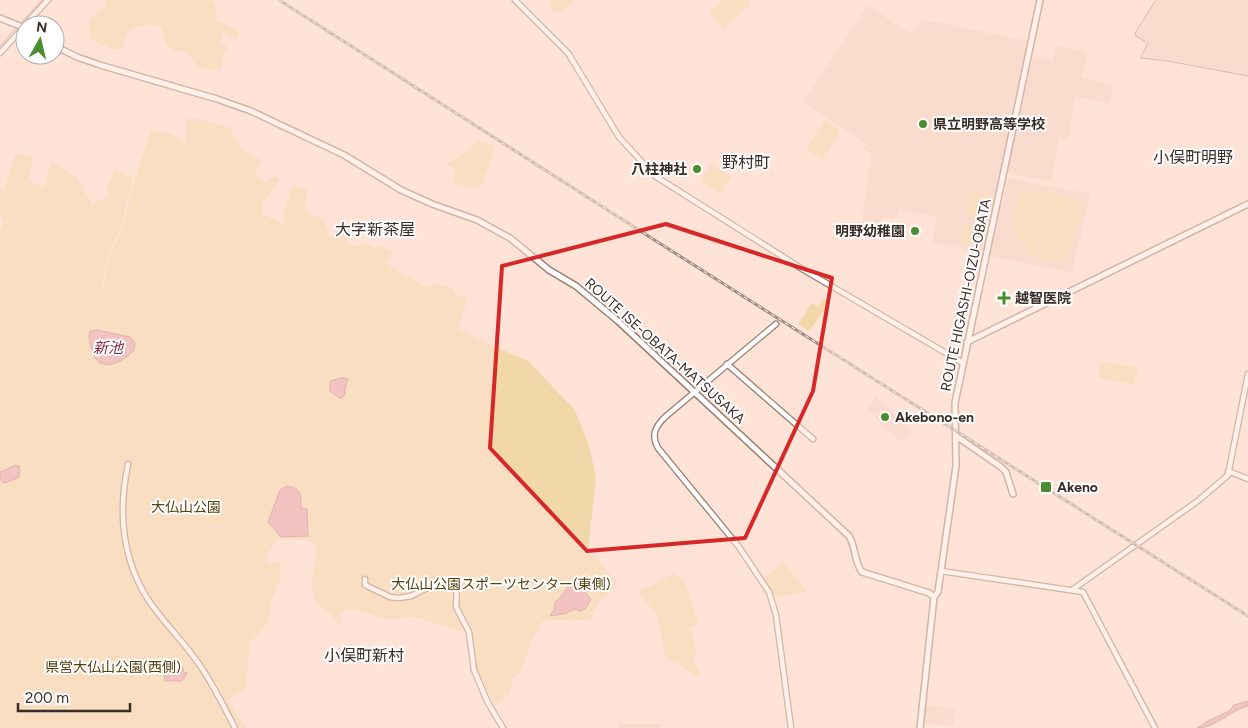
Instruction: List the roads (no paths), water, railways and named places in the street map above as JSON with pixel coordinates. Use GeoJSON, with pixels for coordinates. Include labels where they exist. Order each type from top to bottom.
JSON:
{"type":"FeatureCollection","features":[{"type":"Feature","properties":{"kind":"main road","name":"ROUTE HIGASHI-OIZU-OBATA"},"geometry":{"type":"LineString","coordinates":[[934,596],[938,592],[956,466],[955,403],[1040,0]]}},
{"type":"Feature","properties":{"kind":"main road"},"geometry":{"type":"LineString","coordinates":[[0,18],[15,23]]}},
{"type":"Feature","properties":{"kind":"main road","name":"ROUTE ISE-OBATA-MATSUSAKA"},"geometry":{"type":"LineString","coordinates":[[65,51],[77,58],[217,99],[251,111],[344,155],[401,190],[432,204],[477,220],[510,238],[549,270],[576,286],[618,321],[849,536],[853,542],[858,566],[862,572],[934,596]]}},
{"type":"Feature","properties":{"kind":"main road"},"geometry":{"type":"LineString","coordinates":[[967,342],[1248,204]]}},
{"type":"Feature","properties":{"kind":"main road"},"geometry":{"type":"LineString","coordinates":[[956,436],[1006,472],[1013,494]]}},
{"type":"Feature","properties":{"kind":"main road"},"geometry":{"type":"LineString","coordinates":[[920,728],[934,596]]}},
{"type":"Feature","properties":{"kind":"street"},"geometry":{"type":"LineString","coordinates":[[35,15],[48,0]]}},
{"type":"Feature","properties":{"kind":"street"},"geometry":{"type":"LineString","coordinates":[[515,0],[568,52],[619,137],[655,176],[804,270],[963,363]]}},
{"type":"Feature","properties":{"kind":"street"},"geometry":{"type":"LineString","coordinates":[[0,53],[15,37]]}},
{"type":"Feature","properties":{"kind":"street"},"geometry":{"type":"LineString","coordinates":[[776,324],[660,423],[654,431],[654,438],[661,452],[739,547],[769,592],[776,615],[791,728]]}},
{"type":"Feature","properties":{"kind":"street"},"geometry":{"type":"LineString","coordinates":[[727,364],[812,440]]}},
{"type":"Feature","properties":{"kind":"street"},"geometry":{"type":"LineString","coordinates":[[1072,590],[1199,500],[1228,475],[1248,374]]}},
{"type":"Feature","properties":{"kind":"street"},"geometry":{"type":"LineString","coordinates":[[128,464],[123,490],[122,518],[124,538],[132,567],[149,601],[200,666],[235,728]]}},
{"type":"Feature","properties":{"kind":"street"},"geometry":{"type":"LineString","coordinates":[[1228,471],[1248,479]]}},
{"type":"Feature","properties":{"kind":"street"},"geometry":{"type":"LineString","coordinates":[[941,571],[1083,592],[1155,728]]}},
{"type":"Feature","properties":{"kind":"street"},"geometry":{"type":"LineString","coordinates":[[365,579],[365,586],[396,598],[411,596],[435,584],[457,588],[456,607],[469,632],[474,670],[488,703],[503,728]]}},
{"type":"Feature","properties":{"kind":"water","name":"新池"},"geometry":{"type":"Polygon","coordinates":[[[97,330],[130,337],[135,342],[134,350],[117,362],[105,364],[99,362],[95,358],[89,338],[90,331],[97,330]]]}},
{"type":"Feature","properties":{"kind":"water"},"geometry":{"type":"Polygon","coordinates":[[[341,378],[348,379],[345,394],[341,399],[330,391],[330,383],[341,378]]]}},
{"type":"Feature","properties":{"kind":"water"},"geometry":{"type":"Polygon","coordinates":[[[16,465],[19,466],[20,472],[18,478],[4,483],[0,479],[0,472],[16,465]]]}},
{"type":"Feature","properties":{"kind":"water"},"geometry":{"type":"Polygon","coordinates":[[[287,486],[296,489],[300,493],[301,508],[307,509],[308,536],[281,537],[268,522],[280,490],[287,486]]]}},
{"type":"Feature","properties":{"kind":"water"},"geometry":{"type":"Polygon","coordinates":[[[575,581],[591,599],[585,609],[580,611],[574,609],[567,613],[550,616],[554,610],[555,602],[569,585],[575,581]]]}},
{"type":"Feature","properties":{"kind":"water"},"geometry":{"type":"Polygon","coordinates":[[[182,666],[184,672],[187,673],[182,681],[165,681],[163,669],[182,666]]]}},
{"type":"Feature","properties":{"kind":"water"},"geometry":{"type":"Polygon","coordinates":[[[1248,701],[1248,706],[1235,711],[1217,722],[1197,728],[1229,711],[1234,705],[1248,701]]]}},
{"type":"Feature","properties":{"kind":"waterway"},"geometry":{"type":"LineString","coordinates":[[28,15],[42,0]]}},
{"type":"Feature","properties":{"kind":"waterway"},"geometry":{"type":"LineString","coordinates":[[1156,0],[1135,33],[1136,36],[1148,43],[1141,58],[1168,61],[1248,76]]}},
{"type":"Feature","properties":{"kind":"waterway"},"geometry":{"type":"LineString","coordinates":[[0,46],[15,29]]}},
{"type":"Feature","properties":{"kind":"railway"},"geometry":{"type":"LineString","coordinates":[[279,0],[1248,616]]}},
{"type":"Feature","properties":{"kind":"place","name":"県立明野高等学校"},"geometry":{"type":"Point","coordinates":[923,124]}},
{"type":"Feature","properties":{"kind":"place","name":"八柱神社"},"geometry":{"type":"Point","coordinates":[697,169]}},
{"type":"Feature","properties":{"kind":"place","name":"明野幼稚園"},"geometry":{"type":"Point","coordinates":[915,231]}},
{"type":"Feature","properties":{"kind":"place","name":"越智医院"},"geometry":{"type":"Point","coordinates":[1004,298]}},
{"type":"Feature","properties":{"kind":"place","name":"Akebono-en"},"geometry":{"type":"Point","coordinates":[885,417]}},
{"type":"Feature","properties":{"kind":"place","name":"Akeno"},"geometry":{"type":"Point","coordinates":[1046,487]}},
{"type":"Feature","properties":{"kind":"district","name":"小俣町明野"},"geometry":{"type":"Point","coordinates":[1193,157]}},
{"type":"Feature","properties":{"kind":"district","name":"野村町"},"geometry":{"type":"Point","coordinates":[746,162]}},
{"type":"Feature","properties":{"kind":"district","name":"大字新茶屋"},"geometry":{"type":"Point","coordinates":[375,229]}},
{"type":"Feature","properties":{"kind":"district","name":"小俣町新村"},"geometry":{"type":"Point","coordinates":[364,655]}},
{"type":"Feature","properties":{"kind":"park label","name":"大仏山公園"},"geometry":{"type":"Point","coordinates":[186,507]}},
{"type":"Feature","properties":{"kind":"park label","name":"大仏山公園スポーツセンター(東側)"},"geometry":{"type":"Point","coordinates":[501,584]}},
{"type":"Feature","properties":{"kind":"park label","name":"県営大仏山公園(西側)"},"geometry":{"type":"Point","coordinates":[113,667]}}]}
